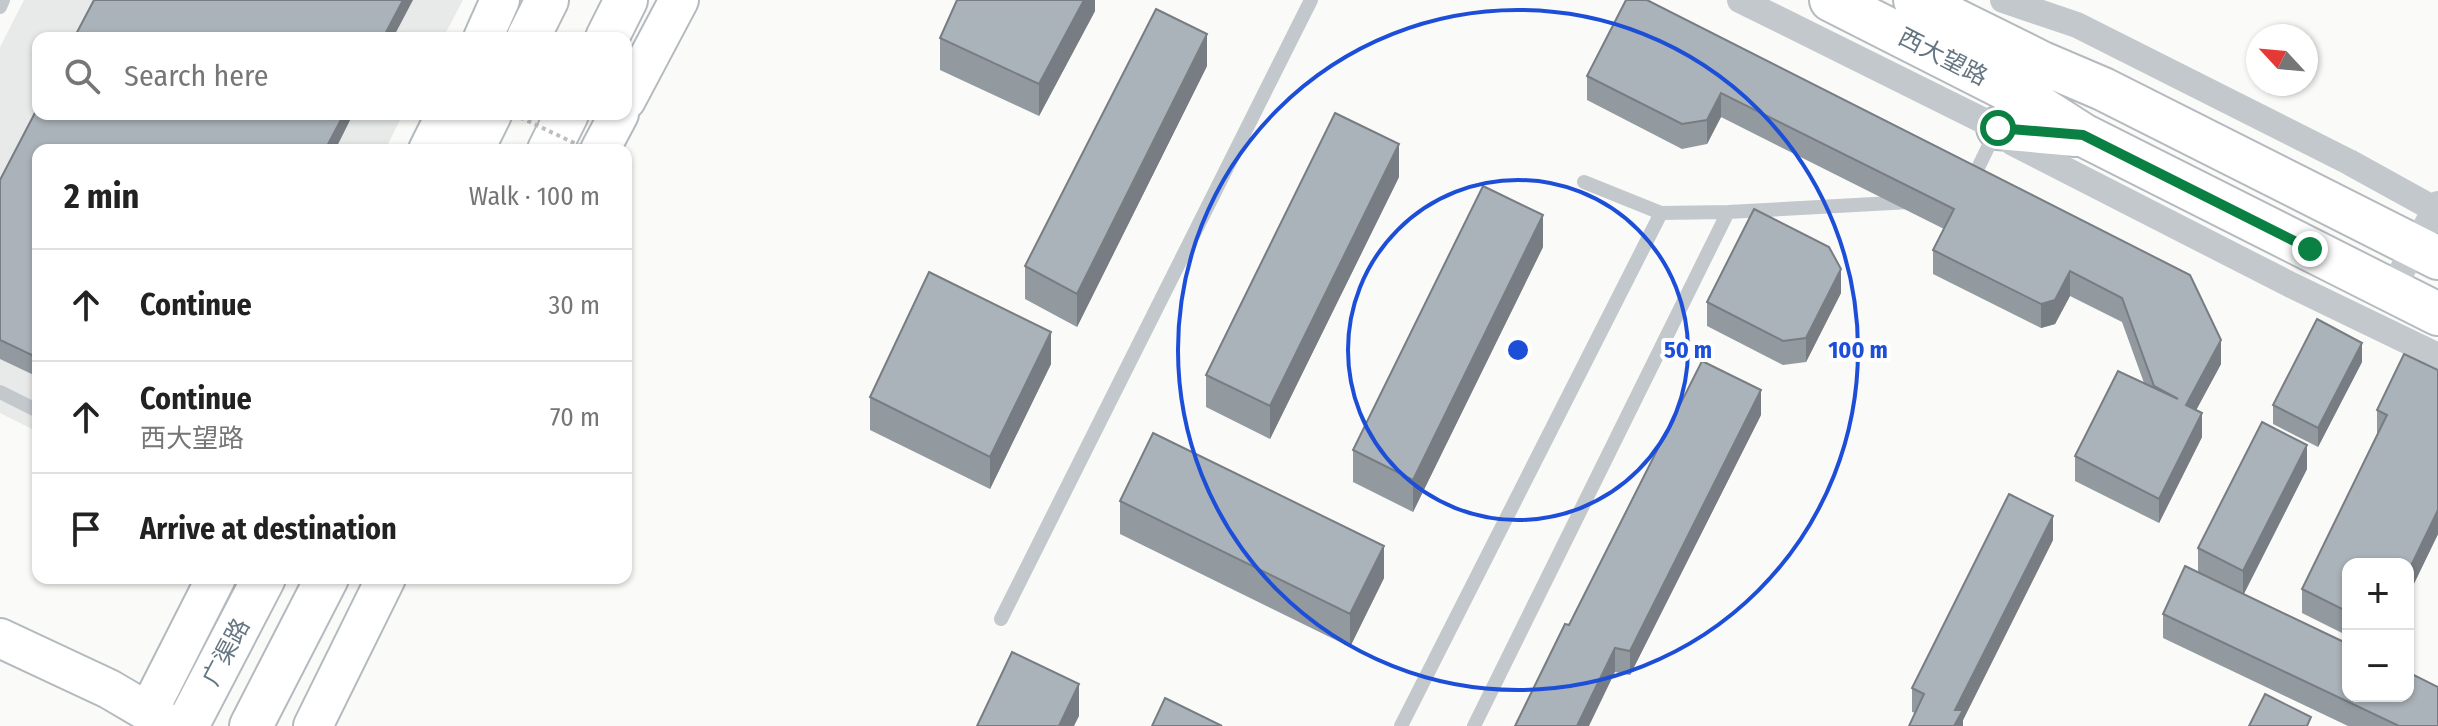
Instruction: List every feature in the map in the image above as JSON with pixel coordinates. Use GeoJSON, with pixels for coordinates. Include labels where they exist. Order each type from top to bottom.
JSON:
{"type":"FeatureCollection","features":[{"type":"Feature","properties":{"kind":"main road"},"geometry":{"type":"LineString","coordinates":[[531,32],[547,0]]}},
{"type":"Feature","properties":{"kind":"main road"},"geometry":{"type":"LineString","coordinates":[[610,32],[626,0]]}},
{"type":"Feature","properties":{"kind":"main road","name":"西大望路"},"geometry":{"type":"LineString","coordinates":[[1831,0],[2030,101],[2083,135],[2438,314]]}},
{"type":"Feature","properties":{"kind":"main road","name":"西大望路"},"geometry":{"type":"LineString","coordinates":[[1915,0],[2042,63],[2103,89],[2427,252]]}},
{"type":"Feature","properties":{"kind":"main road"},"geometry":{"type":"LineString","coordinates":[[475,144],[487,120]]}},
{"type":"Feature","properties":{"kind":"main road"},"geometry":{"type":"LineString","coordinates":[[552,144],[564,120]]}},
{"type":"Feature","properties":{"kind":"main road"},"geometry":{"type":"LineString","coordinates":[[1998,128],[2083,135]]}},
{"type":"Feature","properties":{"kind":"main road","name":"广渠路"},"geometry":{"type":"LineString","coordinates":[[169,721],[260,584]]}},
{"type":"Feature","properties":{"kind":"main road"},"geometry":{"type":"LineString","coordinates":[[251,726],[324,584]]}},
{"type":"Feature","properties":{"kind":"street"},"geometry":{"type":"LineString","coordinates":[[486,32],[500,0]]}},
{"type":"Feature","properties":{"kind":"street"},"geometry":{"type":"LineString","coordinates":[[632,89],[679,0]]}},
{"type":"Feature","properties":{"kind":"street"},"geometry":{"type":"LineString","coordinates":[[1740,0],[1998,128],[2013,143],[2277,278],[2438,356]]}},
{"type":"Feature","properties":{"kind":"street"},"geometry":{"type":"LineString","coordinates":[[2003,0],[2077,25],[2437,208],[2427,252],[2391,291]]}},
{"type":"Feature","properties":{"kind":"street"},"geometry":{"type":"LineString","coordinates":[[431,144],[443,120]]}},
{"type":"Feature","properties":{"kind":"street"},"geometry":{"type":"LineString","coordinates":[[603,144],[616,120]]}},
{"type":"Feature","properties":{"kind":"street"},"geometry":{"type":"LineString","coordinates":[[0,638],[169,721],[214,584]]}},
{"type":"Feature","properties":{"kind":"street"},"geometry":{"type":"LineString","coordinates":[[313,726],[383,584]]}},
{"type":"Feature","properties":{"kind":"lane"},"geometry":{"type":"LineString","coordinates":[[0,7],[3,0]]}},
{"type":"Feature","properties":{"kind":"lane"},"geometry":{"type":"LineString","coordinates":[[1001,619],[1311,0]]}},
{"type":"Feature","properties":{"kind":"lane"},"geometry":{"type":"LineString","coordinates":[[1963,200],[1998,128]]}},
{"type":"Feature","properties":{"kind":"lane"},"geometry":{"type":"LineString","coordinates":[[1584,182],[1661,213],[1932,201]]}},
{"type":"Feature","properties":{"kind":"lane"},"geometry":{"type":"LineString","coordinates":[[1474,726],[1728,212]]}},
{"type":"Feature","properties":{"kind":"lane"},"geometry":{"type":"LineString","coordinates":[[1401,726],[1661,213]]}},
{"type":"Feature","properties":{"kind":"lane"},"geometry":{"type":"LineString","coordinates":[[0,392],[32,408]]}},
{"type":"Feature","properties":{"kind":"path"},"geometry":{"type":"LineString","coordinates":[[526,120],[576,144]]}},
{"type":"Feature","properties":{"kind":"shaded area"},"geometry":{"type":"Polygon","coordinates":[[[24,0],[463,0],[446,32],[32,32],[32,120],[400,120],[388,144],[32,144],[32,429],[0,413],[0,47],[24,0]]]}},
{"type":"Feature","properties":{"kind":"building"},"geometry":{"type":"Polygon","coordinates":[[[94,0],[403,0],[386,32],[77,32],[94,0]]]}},
{"type":"Feature","properties":{"kind":"building"},"geometry":{"type":"Polygon","coordinates":[[[957,0],[1084,0],[1039,84],[940,38],[957,0]]]}},
{"type":"Feature","properties":{"kind":"building"},"geometry":{"type":"Polygon","coordinates":[[[1626,0],[1647,0],[2190,275],[2221,340],[2186,405],[2202,413],[2159,499],[2075,456],[2118,371],[2178,399],[2154,386],[2122,298],[2070,271],[2055,300],[2041,304],[1933,250],[1954,209],[1721,93],[1707,120],[1682,124],[1587,76],[1626,0]]]}},
{"type":"Feature","properties":{"kind":"building"},"geometry":{"type":"Polygon","coordinates":[[[1156,9],[1207,34],[1077,294],[1025,266],[1156,9]]]}},
{"type":"Feature","properties":{"kind":"building"},"geometry":{"type":"Polygon","coordinates":[[[1335,113],[1399,144],[1270,406],[1206,375],[1335,113]]]}},
{"type":"Feature","properties":{"kind":"building"},"geometry":{"type":"Polygon","coordinates":[[[32,119],[341,120],[328,144],[32,144],[32,355],[0,340],[0,180],[32,119]]]}},
{"type":"Feature","properties":{"kind":"building"},"geometry":{"type":"Polygon","coordinates":[[[1483,186],[1543,215],[1413,480],[1353,450],[1483,186]]]}},
{"type":"Feature","properties":{"kind":"building"},"geometry":{"type":"Polygon","coordinates":[[[1754,209],[1829,247],[1841,269],[1806,338],[1783,341],[1707,302],[1754,209]]]}},
{"type":"Feature","properties":{"kind":"building"},"geometry":{"type":"Polygon","coordinates":[[[929,272],[1051,332],[990,457],[870,397],[929,272]]]}},
{"type":"Feature","properties":{"kind":"building"},"geometry":{"type":"Polygon","coordinates":[[[2317,319],[2362,343],[2318,428],[2273,405],[2317,319]]]}},
{"type":"Feature","properties":{"kind":"building"},"geometry":{"type":"Polygon","coordinates":[[[2404,354],[2438,370],[2438,510],[2414,560],[2342,558],[2342,609],[2302,589],[2387,415],[2377,410],[2404,354]]]}},
{"type":"Feature","properties":{"kind":"building"},"geometry":{"type":"Polygon","coordinates":[[[1702,361],[1761,390],[1630,651],[1615,648],[1577,726],[1515,726],[1565,624],[1569,625],[1702,361]]]}},
{"type":"Feature","properties":{"kind":"building"},"geometry":{"type":"Polygon","coordinates":[[[2262,422],[2307,445],[2243,571],[2198,548],[2262,422]]]}},
{"type":"Feature","properties":{"kind":"building"},"geometry":{"type":"Polygon","coordinates":[[[1153,433],[1384,546],[1350,614],[1120,501],[1153,433]]]}},
{"type":"Feature","properties":{"kind":"building"},"geometry":{"type":"Polygon","coordinates":[[[2009,494],[2053,516],[1955,710],[1963,710],[1954,726],[1909,726],[1924,694],[1912,688],[2009,494]]]}},
{"type":"Feature","properties":{"kind":"building"},"geometry":{"type":"Polygon","coordinates":[[[2185,566],[2342,641],[2342,699],[2163,614],[2185,566]]]}},
{"type":"Feature","properties":{"kind":"building"},"geometry":{"type":"Polygon","coordinates":[[[1012,652],[1079,684],[1059,726],[977,726],[1012,652]]]}},
{"type":"Feature","properties":{"kind":"building"},"geometry":{"type":"Polygon","coordinates":[[[2414,675],[2438,687],[2438,726],[2399,726],[2348,702],[2414,702],[2414,675]]]}},
{"type":"Feature","properties":{"kind":"building"},"geometry":{"type":"Polygon","coordinates":[[[2265,694],[2311,717],[2307,726],[2249,726],[2265,694]]]}},
{"type":"Feature","properties":{"kind":"building"},"geometry":{"type":"Polygon","coordinates":[[[1165,698],[1222,726],[1152,726],[1165,698]]]}},
{"type":"Feature","properties":{"kind":"route"},"geometry":{"type":"LineString","coordinates":[[1998,128],[2083,135],[2310,249]]}}]}
